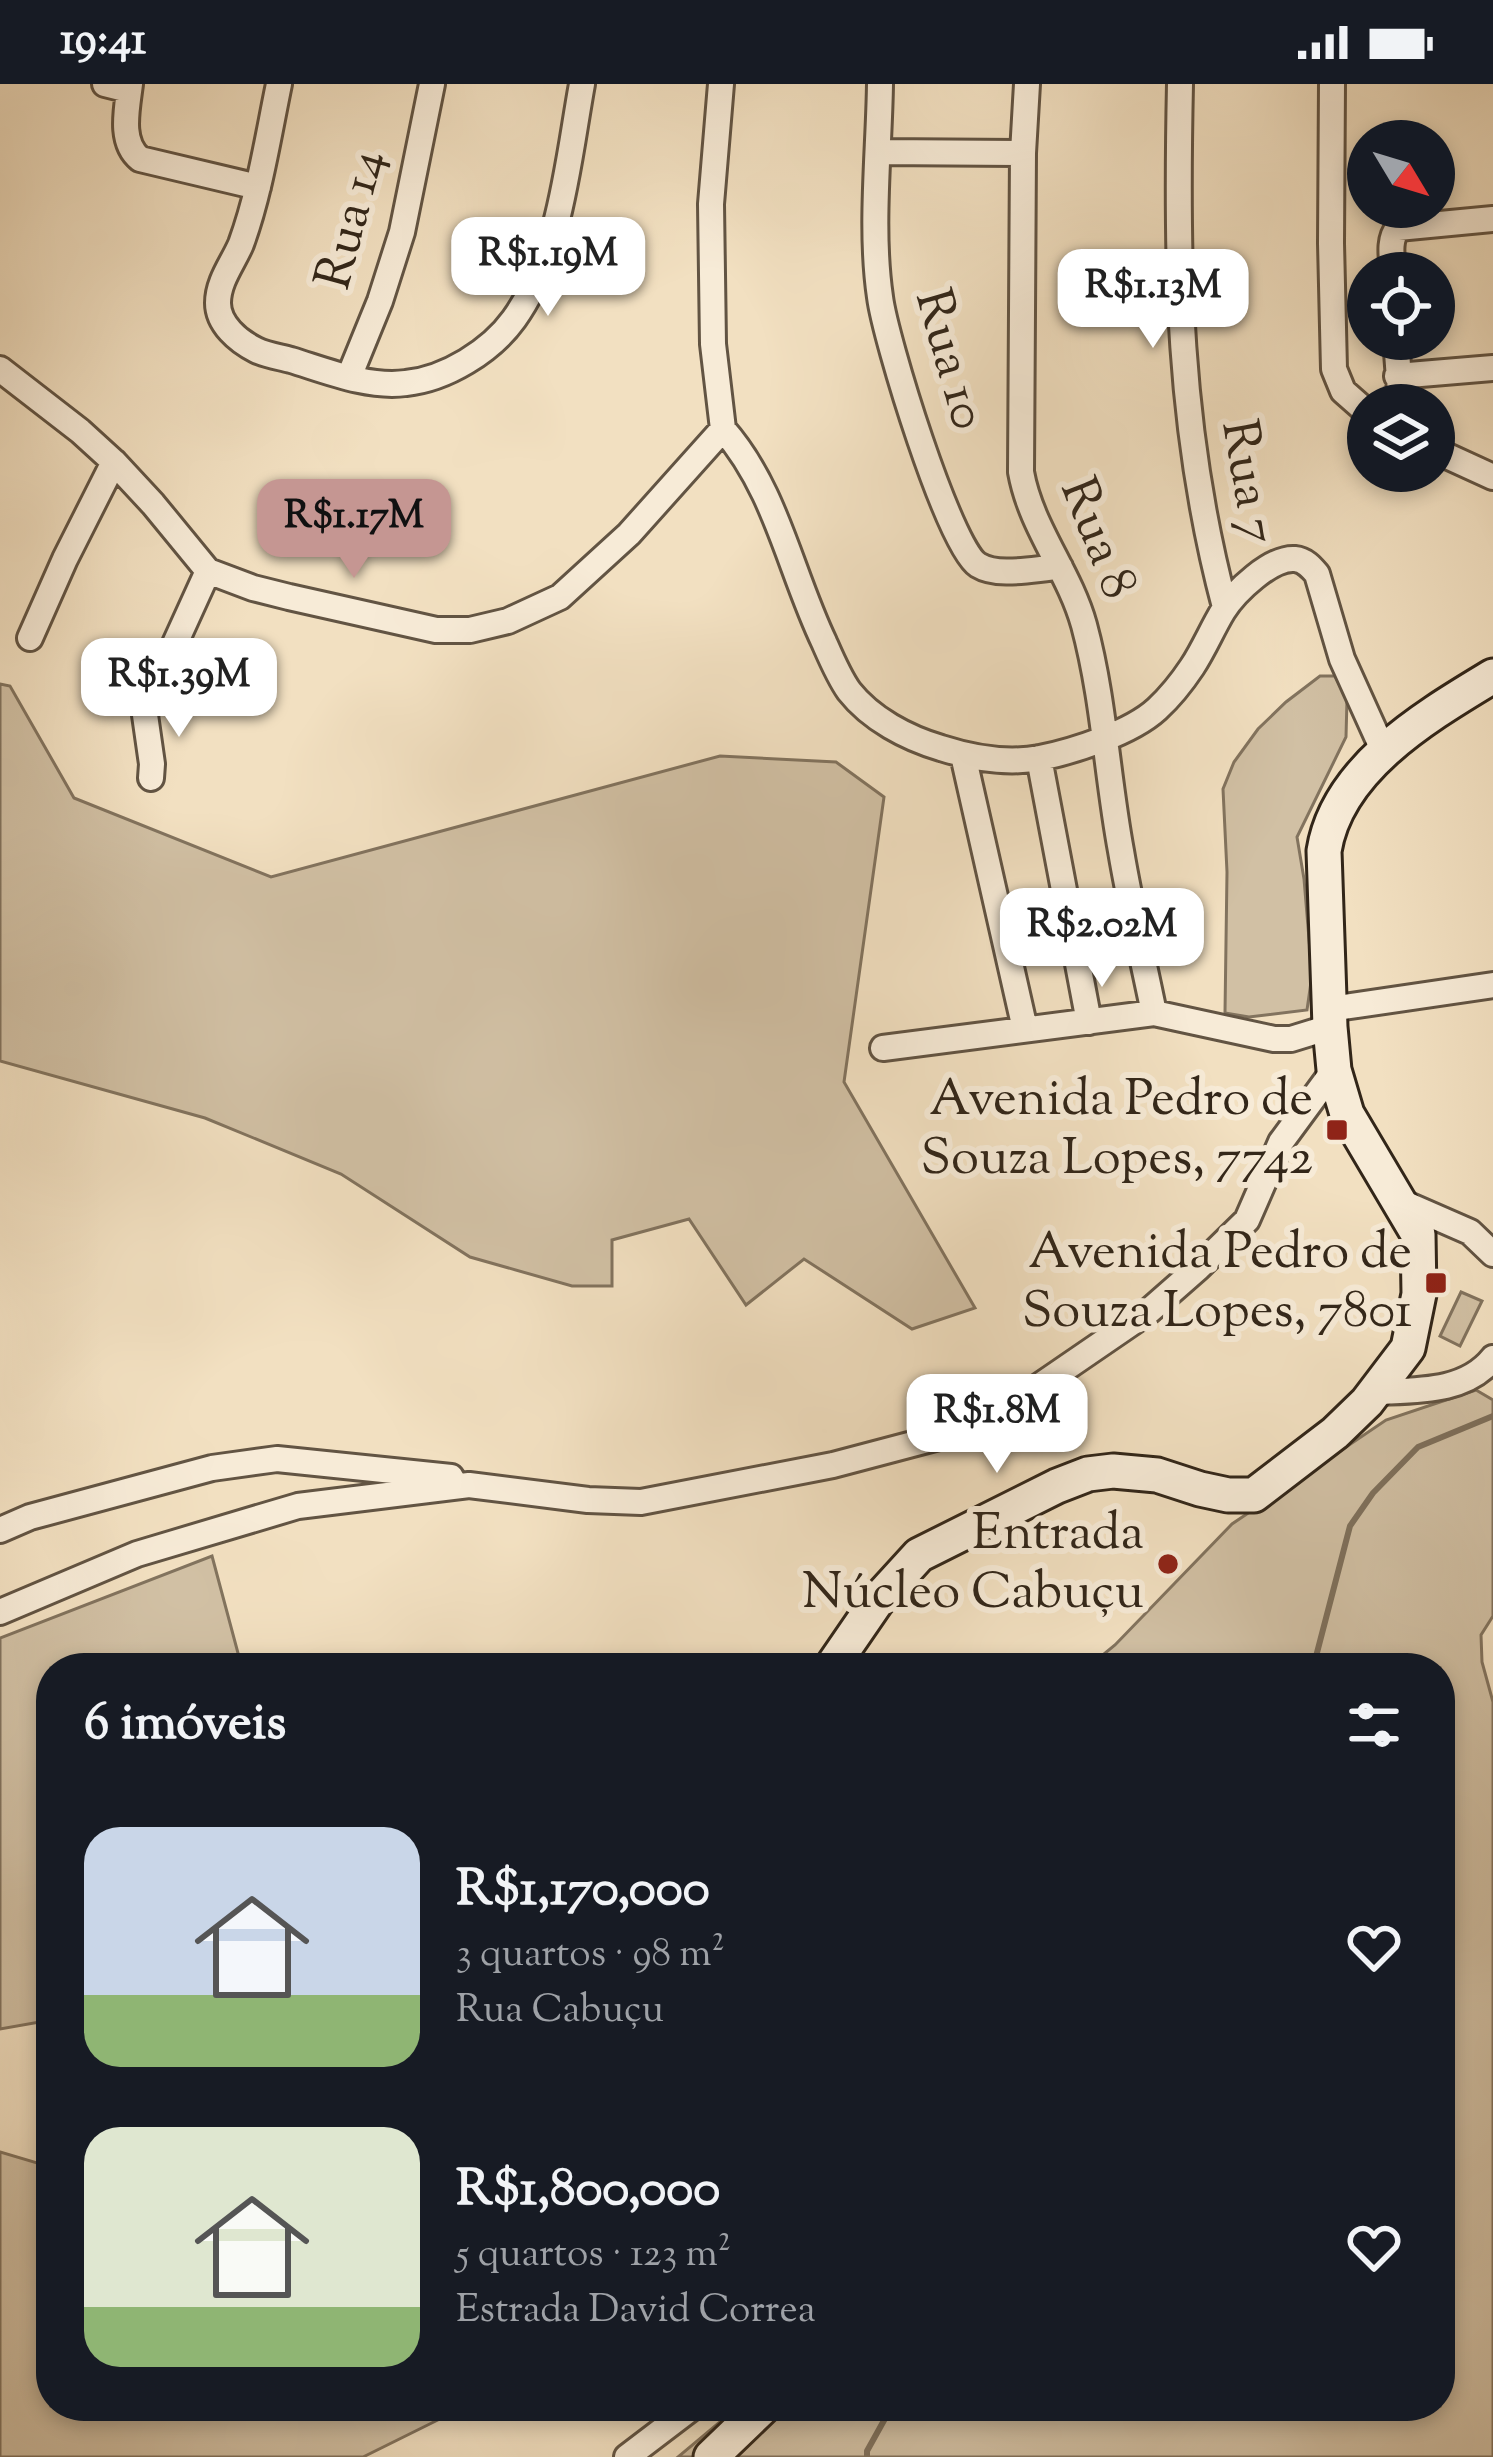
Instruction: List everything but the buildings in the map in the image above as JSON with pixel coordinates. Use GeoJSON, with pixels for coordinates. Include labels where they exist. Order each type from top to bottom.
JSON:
{"type":"FeatureCollection","features":[{"type":"Feature","properties":{"kind":"main road"},"geometry":{"type":"LineString","coordinates":[[841,1653],[877,1600],[919,1555],[1088,1474],[1157,1475],[1228,1495],[1254,1495],[1335,1433],[1376,1392],[1408,1348],[1419,1294],[1418,1234],[1347,1114],[1334,1070],[1324,851],[1328,828],[1352,788],[1384,752],[1493,676]]}},
{"type":"Feature","properties":{"kind":"main road"},"geometry":{"type":"LineString","coordinates":[[711,2457],[748,2421]]}},
{"type":"Feature","properties":{"kind":"street"},"geometry":{"type":"LineString","coordinates":[[279,84],[258,187],[217,306],[227,329],[257,351],[382,383],[409,383],[435,375],[491,344],[513,320],[544,260],[554,226],[582,84]]}},
{"type":"Feature","properties":{"kind":"street","name":"Rua 14"},"geometry":{"type":"LineString","coordinates":[[349,377],[402,232],[432,84]]}},
{"type":"Feature","properties":{"kind":"street"},"geometry":{"type":"LineString","coordinates":[[721,84],[711,204],[713,344],[723,429],[760,481],[805,603],[849,690],[878,718],[934,747],[1006,760],[1039,758],[1129,728],[1154,712],[1176,688],[1225,608],[1262,571],[1295,559],[1317,574],[1342,659],[1384,752]]}},
{"type":"Feature","properties":{"kind":"street","name":"Rua 10"},"geometry":{"type":"LineString","coordinates":[[880,84],[880,298],[894,358],[954,529],[969,558],[985,568],[1060,567]]}},
{"type":"Feature","properties":{"kind":"street","name":"Rua 8"},"geometry":{"type":"LineString","coordinates":[[1027,84],[1021,472],[1037,524],[1084,625],[1106,737],[1120,849],[1154,1013]]}},
{"type":"Feature","properties":{"kind":"street","name":"Rua 7"},"geometry":{"type":"LineString","coordinates":[[1180,84],[1179,296],[1186,400],[1198,491],[1225,608]]}},
{"type":"Feature","properties":{"kind":"street"},"geometry":{"type":"LineString","coordinates":[[1332,84],[1334,369],[1347,395]]}},
{"type":"Feature","properties":{"kind":"street"},"geometry":{"type":"LineString","coordinates":[[121,86],[126,143],[133,155],[258,187]]}},
{"type":"Feature","properties":{"kind":"street"},"geometry":{"type":"LineString","coordinates":[[879,152],[1023,153]]}},
{"type":"Feature","properties":{"kind":"street"},"geometry":{"type":"LineString","coordinates":[[1394,252],[1398,228],[1493,219]]}},
{"type":"Feature","properties":{"kind":"street"},"geometry":{"type":"LineString","coordinates":[[1397,360],[1398,384]]}},
{"type":"Feature","properties":{"kind":"street"},"geometry":{"type":"LineString","coordinates":[[1397,376],[1493,368]]}},
{"type":"Feature","properties":{"kind":"street"},"geometry":{"type":"LineString","coordinates":[[0,369],[114,462],[208,571],[271,593],[436,630],[470,630],[508,621],[560,597],[629,534],[723,429]]}},
{"type":"Feature","properties":{"kind":"street"},"geometry":{"type":"LineString","coordinates":[[1455,460],[1493,477]]}},
{"type":"Feature","properties":{"kind":"street"},"geometry":{"type":"LineString","coordinates":[[30,638],[114,462]]}},
{"type":"Feature","properties":{"kind":"street"},"geometry":{"type":"LineString","coordinates":[[151,778],[145,716],[208,571]]}},
{"type":"Feature","properties":{"kind":"street"},"geometry":{"type":"LineString","coordinates":[[963,755],[1025,1030]]}},
{"type":"Feature","properties":{"kind":"street"},"geometry":{"type":"LineString","coordinates":[[1039,758],[1089,1022]]}},
{"type":"Feature","properties":{"kind":"street"},"geometry":{"type":"LineString","coordinates":[[883,1048],[1154,1013],[1274,1040],[1291,1039],[1330,1018],[1493,985]]}},
{"type":"Feature","properties":{"kind":"street"},"geometry":{"type":"LineString","coordinates":[[0,1612],[136,1554],[282,1509],[469,1485],[641,1502],[833,1466],[939,1437],[1022,1398],[1149,1311],[1247,1220],[1282,1142],[1334,1070]]}},
{"type":"Feature","properties":{"kind":"street"},"geometry":{"type":"LineString","coordinates":[[1399,1201],[1470,1232],[1493,1254]]}},
{"type":"Feature","properties":{"kind":"street"},"geometry":{"type":"LineString","coordinates":[[1376,1392],[1440,1388],[1464,1380],[1493,1358]]}},
{"type":"Feature","properties":{"kind":"street"},"geometry":{"type":"LineString","coordinates":[[0,1530],[30,1517],[212,1468],[278,1459],[454,1478],[469,1485]]}},
{"type":"Feature","properties":{"kind":"street"},"geometry":{"type":"LineString","coordinates":[[627,2457],[674,2421]]}},
{"type":"Feature","properties":{"kind":"shaded area"},"geometry":{"type":"Polygon","coordinates":[[[1320,676],[1335,676],[1347,699],[1346,737],[1297,837],[1312,975],[1307,1010],[1249,1017],[1225,1013],[1223,789],[1234,762],[1258,729],[1320,676]]]}},
{"type":"Feature","properties":{"kind":"shaded area"},"geometry":{"type":"Polygon","coordinates":[[[0,684],[10,686],[74,798],[271,877],[720,756],[836,762],[884,797],[844,1082],[975,1308],[912,1329],[804,1259],[746,1305],[689,1219],[612,1240],[612,1286],[572,1286],[470,1257],[341,1174],[205,1118],[0,1061],[0,684]]]}},
{"type":"Feature","properties":{"kind":"shaded area"},"geometry":{"type":"Polygon","coordinates":[[[1461,1292],[1482,1301],[1460,1346],[1440,1336],[1461,1292]]]}},
{"type":"Feature","properties":{"kind":"shaded area"},"geometry":{"type":"Polygon","coordinates":[[[1476,1390],[1493,1400],[1493,1616],[1481,1635],[1482,1662],[1493,1702],[1493,2457],[678,2457],[721,2421],[1455,2421],[1455,1653],[1105,1653],[1232,1524],[1386,1420],[1476,1390]]]}},
{"type":"Feature","properties":{"kind":"shaded area"},"geometry":{"type":"Polygon","coordinates":[[[212,1556],[238,1653],[36,1653],[36,2023],[0,2029],[0,1638],[212,1556]]]}},
{"type":"Feature","properties":{"kind":"shaded area"},"geometry":{"type":"Polygon","coordinates":[[[0,2152],[36,2163],[36,2421],[436,2421],[363,2457],[0,2457],[0,2152]]]}},
{"type":"Feature","properties":{"kind":"waterway"},"geometry":{"type":"LineString","coordinates":[[1317,1653],[1350,1526],[1373,1493],[1418,1447],[1493,1416]]}},
{"type":"Feature","properties":{"kind":"waterway"},"geometry":{"type":"LineString","coordinates":[[867,2457],[884,2421]]}},
{"type":"Feature","properties":{"kind":"place","name":"Avenida Pedro de Souza Lopes, 7742"},"geometry":{"type":"Point","coordinates":[1337,1130]}},
{"type":"Feature","properties":{"kind":"place","name":"Avenida Pedro de Souza Lopes, 7801"},"geometry":{"type":"Point","coordinates":[1436,1283]}},
{"type":"Feature","properties":{"kind":"place","name":"Entrada Núcleo Cabuçu"},"geometry":{"type":"Point","coordinates":[1168,1564]}}]}
